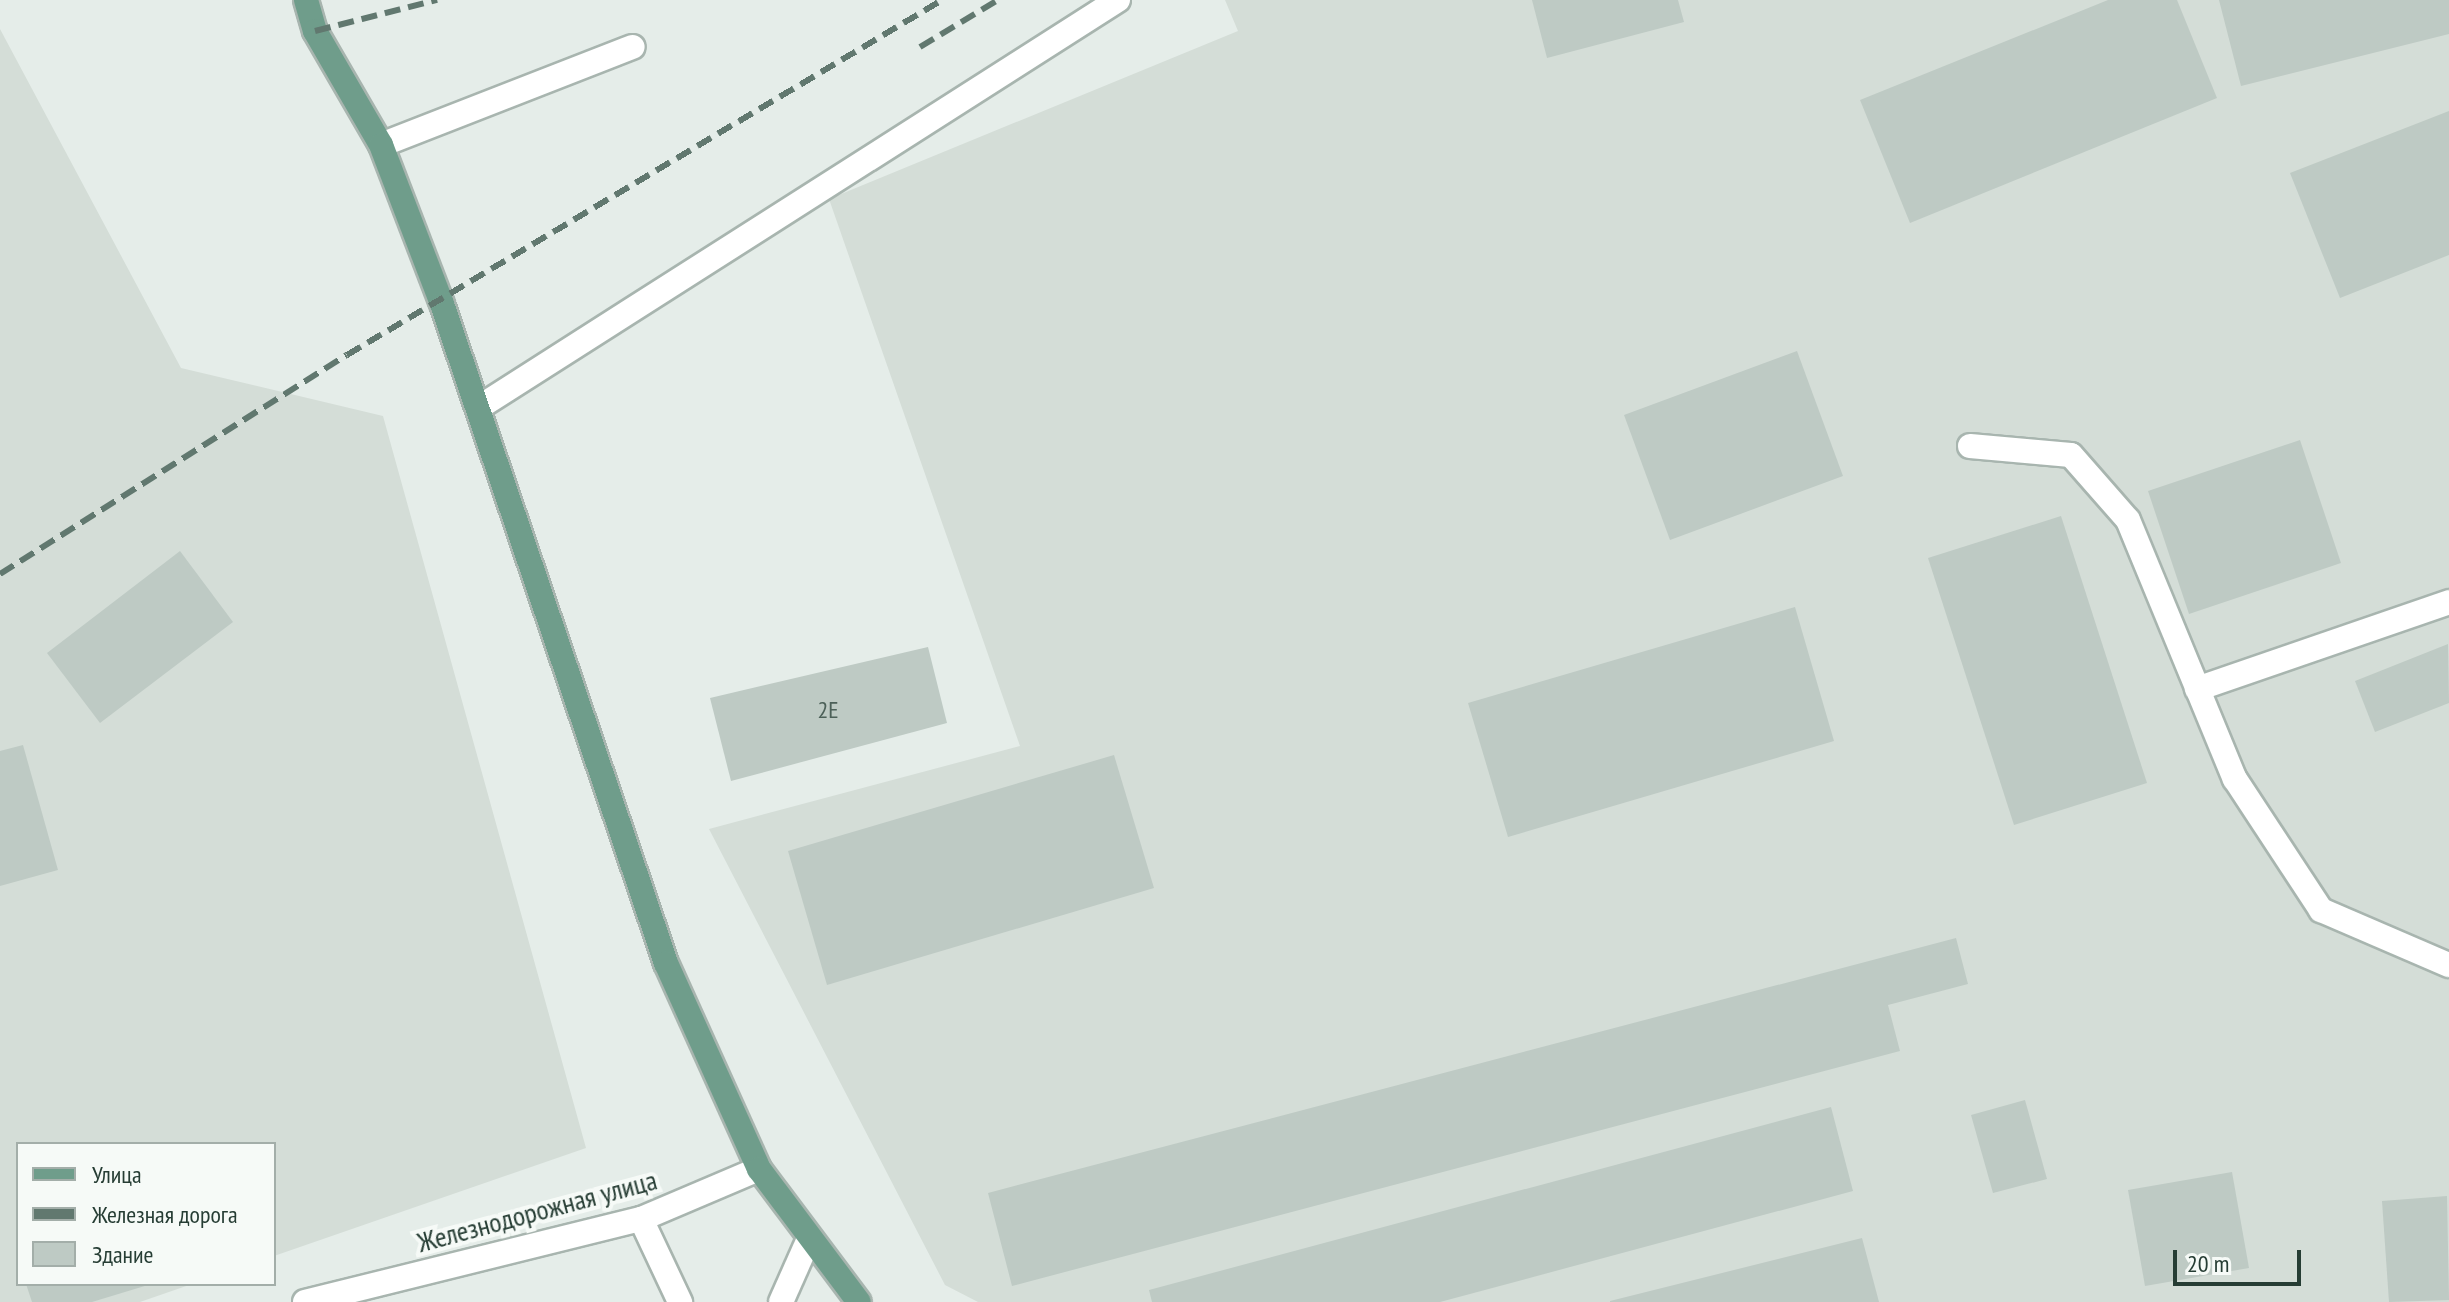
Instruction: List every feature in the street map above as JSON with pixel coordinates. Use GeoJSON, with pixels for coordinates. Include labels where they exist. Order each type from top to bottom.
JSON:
{"type":"FeatureCollection","features":[{"type":"Feature","properties":{"kind":"main road"},"geometry":{"type":"LineString","coordinates":[[306,0],[315,31],[381,145],[478,408],[666,963],[759,1169],[808,1241],[859,1302]]}},
{"type":"Feature","properties":{"kind":"street"},"geometry":{"type":"LineString","coordinates":[[478,408],[1118,0]]}},
{"type":"Feature","properties":{"kind":"street"},"geometry":{"type":"LineString","coordinates":[[381,145],[633,47]]}},
{"type":"Feature","properties":{"kind":"street"},"geometry":{"type":"LineString","coordinates":[[1970,446],[2071,455],[2128,520],[2235,779],[2321,910],[2449,965]]}},
{"type":"Feature","properties":{"kind":"street"},"geometry":{"type":"LineString","coordinates":[[2197,689],[2449,602]]}},
{"type":"Feature","properties":{"kind":"street","name":"Железнодорожная улица"},"geometry":{"type":"LineString","coordinates":[[305,1302],[641,1219],[759,1169]]}},
{"type":"Feature","properties":{"kind":"street"},"geometry":{"type":"LineString","coordinates":[[641,1219],[680,1302]]}},
{"type":"Feature","properties":{"kind":"street"},"geometry":{"type":"LineString","coordinates":[[781,1302],[808,1241]]}},
{"type":"Feature","properties":{"kind":"shaded area"},"geometry":{"type":"Polygon","coordinates":[[[1225,0],[2449,0],[2449,1302],[978,1302],[945,1285],[709,829],[1020,746],[829,199],[1238,31],[1225,0]]]}},
{"type":"Feature","properties":{"kind":"shaded area"},"geometry":{"type":"Polygon","coordinates":[[[0,29],[181,368],[383,416],[586,1148],[276,1255],[276,1142],[16,1142],[16,1286],[186,1286],[140,1302],[0,1302],[0,29]]]}},
{"type":"Feature","properties":{"kind":"building"},"geometry":{"type":"Polygon","coordinates":[[[1532,0],[1678,0],[1684,22],[1547,58],[1532,0]]]}},
{"type":"Feature","properties":{"kind":"building"},"geometry":{"type":"Polygon","coordinates":[[[2108,0],[2177,0],[2217,98],[1910,223],[1860,100],[2108,0]]]}},
{"type":"Feature","properties":{"kind":"building"},"geometry":{"type":"Polygon","coordinates":[[[2219,0],[2449,0],[2449,34],[2241,86],[2219,0]]]}},
{"type":"Feature","properties":{"kind":"building"},"geometry":{"type":"Polygon","coordinates":[[[2449,111],[2449,255],[2340,298],[2290,173],[2449,111]]]}},
{"type":"Feature","properties":{"kind":"building"},"geometry":{"type":"Polygon","coordinates":[[[1797,351],[1843,476],[1670,540],[1624,415],[1797,351]]]}},
{"type":"Feature","properties":{"kind":"building"},"geometry":{"type":"Polygon","coordinates":[[[2300,440],[2341,563],[2189,614],[2148,491],[2300,440]]]}},
{"type":"Feature","properties":{"kind":"building"},"geometry":{"type":"Polygon","coordinates":[[[2061,516],[2147,783],[2014,825],[1928,558],[2061,516]]]}},
{"type":"Feature","properties":{"kind":"building"},"geometry":{"type":"Polygon","coordinates":[[[180,551],[233,622],[100,723],[47,653],[180,551]]]}},
{"type":"Feature","properties":{"kind":"building"},"geometry":{"type":"Polygon","coordinates":[[[1795,607],[1834,741],[1508,837],[1468,703],[1795,607]]]}},
{"type":"Feature","properties":{"kind":"building"},"geometry":{"type":"Polygon","coordinates":[[[2448,644],[2449,703],[2375,732],[2355,681],[2448,644]]]}},
{"type":"Feature","properties":{"kind":"building"},"geometry":{"type":"Polygon","coordinates":[[[928,647],[947,723],[731,781],[710,698],[928,647]]]}},
{"type":"Feature","properties":{"kind":"building"},"geometry":{"type":"Polygon","coordinates":[[[23,745],[58,870],[0,886],[0,751],[23,745]]]}},
{"type":"Feature","properties":{"kind":"building"},"geometry":{"type":"Polygon","coordinates":[[[1114,755],[1154,888],[827,985],[788,851],[1114,755]]]}},
{"type":"Feature","properties":{"kind":"building"},"geometry":{"type":"Polygon","coordinates":[[[1956,938],[1968,984],[1888,1005],[1900,1051],[1012,1286],[988,1193],[1956,938]]]}},
{"type":"Feature","properties":{"kind":"building"},"geometry":{"type":"Polygon","coordinates":[[[2025,1100],[2047,1179],[1993,1193],[1971,1115],[2025,1100]]]}},
{"type":"Feature","properties":{"kind":"building"},"geometry":{"type":"Polygon","coordinates":[[[1831,1107],[1853,1191],[1440,1302],[1152,1302],[1149,1290],[1831,1107]]]}},
{"type":"Feature","properties":{"kind":"building"},"geometry":{"type":"Polygon","coordinates":[[[2232,1172],[2249,1268],[2145,1286],[2128,1190],[2232,1172]]]}},
{"type":"Feature","properties":{"kind":"building"},"geometry":{"type":"Polygon","coordinates":[[[2447,1196],[2449,1300],[2389,1302],[2382,1201],[2447,1196]]]}},
{"type":"Feature","properties":{"kind":"building"},"geometry":{"type":"Polygon","coordinates":[[[1862,1238],[1879,1302],[1610,1302],[1610,1301],[1862,1238]]]}},
{"type":"Feature","properties":{"kind":"building"},"geometry":{"type":"Polygon","coordinates":[[[27,1286],[145,1286],[92,1302],[32,1302],[27,1286]]]}},
{"type":"Feature","properties":{"kind":"railway"},"geometry":{"type":"LineString","coordinates":[[315,31],[437,0]]}},
{"type":"Feature","properties":{"kind":"railway"},"geometry":{"type":"LineString","coordinates":[[0,574],[347,355],[942,0]]}},
{"type":"Feature","properties":{"kind":"railway"},"geometry":{"type":"LineString","coordinates":[[920,47],[998,0]]}}]}
